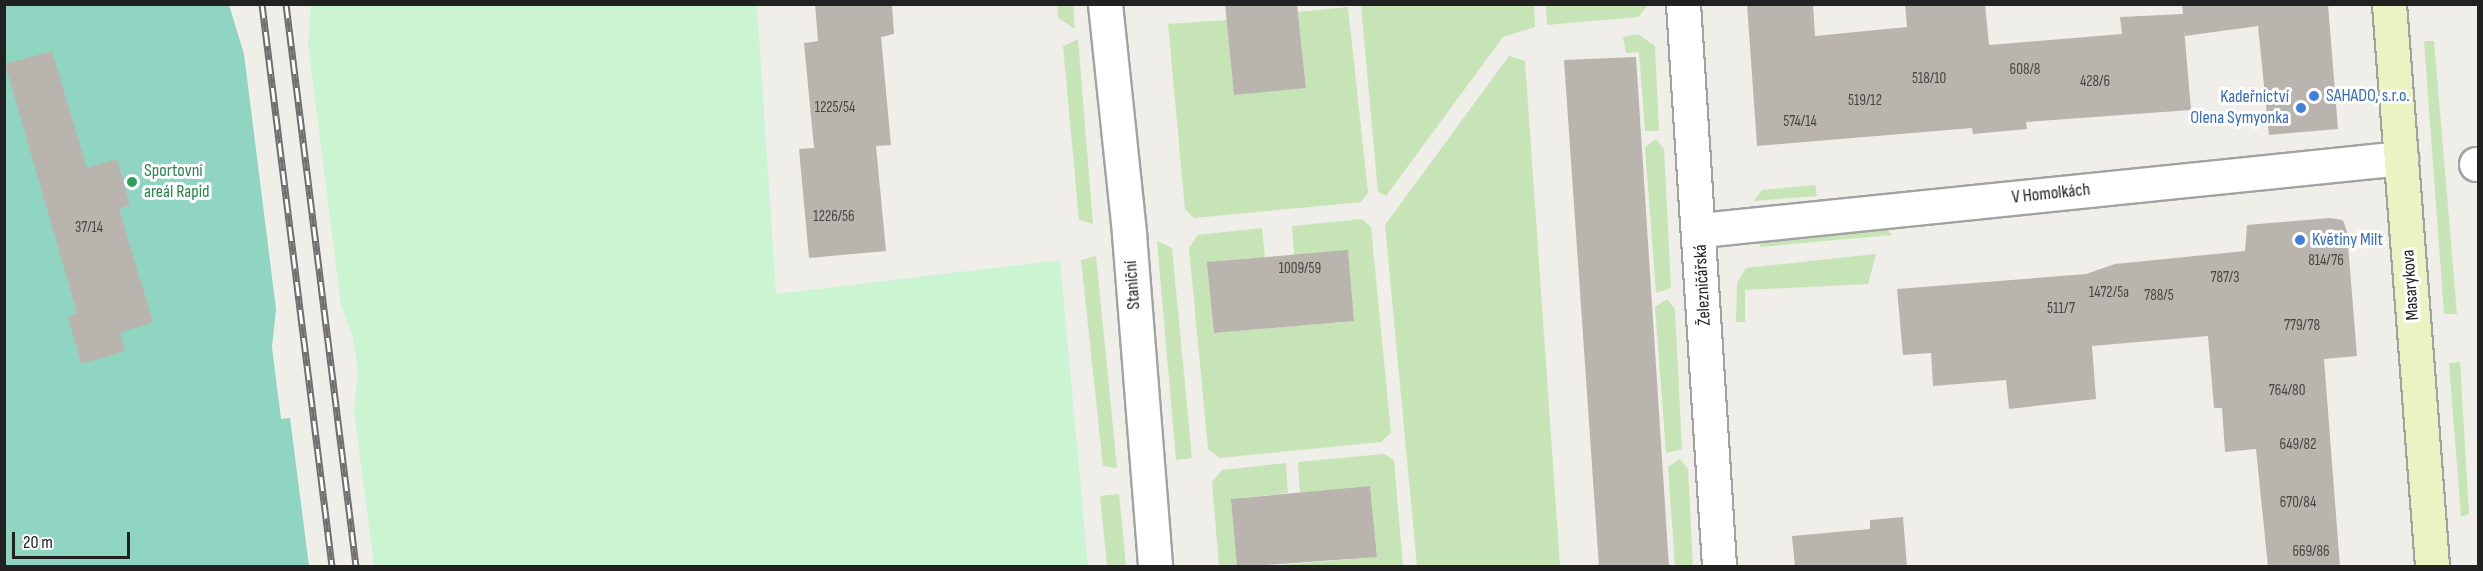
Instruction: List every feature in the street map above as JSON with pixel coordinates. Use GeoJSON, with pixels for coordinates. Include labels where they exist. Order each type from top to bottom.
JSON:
{"type":"FeatureCollection","features":[{"type":"Feature","properties":{"kind":"street","name":"Staniční"},"geometry":{"type":"LineString","coordinates":[[1105,4],[1129,234],[1155,567]]}},
{"type":"Feature","properties":{"kind":"street","name":"Železničářská"},"geometry":{"type":"LineString","coordinates":[[1683,4],[1701,230],[1719,567]]}},
{"type":"Feature","properties":{"kind":"street","name":"Masarykova"},"geometry":{"type":"LineString","coordinates":[[2389,4],[2432,567]]}},
{"type":"Feature","properties":{"kind":"street","name":"V Homolkách"},"geometry":{"type":"LineString","coordinates":[[1701,230],[2401,158]]}},
{"type":"Feature","properties":{"kind":"green space"},"geometry":{"type":"Polygon","coordinates":[[[1546,4],[1648,5],[1638,17],[1547,25],[1546,4]]]}},
{"type":"Feature","properties":{"kind":"green space","name":"Sportovní areál Rapid"},"geometry":{"type":"Polygon","coordinates":[[[5,5],[229,5],[244,54],[276,309],[272,347],[281,419],[290,418],[309,566],[5,566],[5,5]]]}},
{"type":"Feature","properties":{"kind":"green space"},"geometry":{"type":"Polygon","coordinates":[[[311,5],[757,5],[776,294],[1060,260],[1088,566],[374,566],[354,410],[358,373],[353,338],[341,305],[308,43],[311,5]]]}},
{"type":"Feature","properties":{"kind":"green space"},"geometry":{"type":"Polygon","coordinates":[[[1057,5],[1073,5],[1075,29],[1058,18],[1057,5]]]}},
{"type":"Feature","properties":{"kind":"green space"},"geometry":{"type":"Polygon","coordinates":[[[1361,5],[1534,5],[1535,27],[1503,37],[1386,196],[1378,192],[1361,5]]]}},
{"type":"Feature","properties":{"kind":"green space"},"geometry":{"type":"Polygon","coordinates":[[[1348,7],[1368,193],[1361,202],[1194,218],[1185,209],[1168,24],[1227,20],[1234,95],[1306,87],[1298,12],[1348,7]]]}},
{"type":"Feature","properties":{"kind":"green space"},"geometry":{"type":"Polygon","coordinates":[[[1638,34],[1655,46],[1659,131],[1645,131],[1639,52],[1626,53],[1623,37],[1638,34]]]}},
{"type":"Feature","properties":{"kind":"green space"},"geometry":{"type":"Polygon","coordinates":[[[1078,39],[1093,224],[1079,220],[1063,46],[1078,39]]]}},
{"type":"Feature","properties":{"kind":"green space"},"geometry":{"type":"Polygon","coordinates":[[[2424,41],[2434,41],[2457,314],[2444,314],[2424,41]]]}},
{"type":"Feature","properties":{"kind":"green space"},"geometry":{"type":"Polygon","coordinates":[[[1509,56],[1525,61],[1560,566],[1417,566],[1385,225],[1509,56]]]}},
{"type":"Feature","properties":{"kind":"green space"},"geometry":{"type":"Polygon","coordinates":[[[1656,139],[1664,149],[1671,288],[1656,293],[1645,147],[1656,139]]]}},
{"type":"Feature","properties":{"kind":"green space"},"geometry":{"type":"Polygon","coordinates":[[[1815,185],[1817,196],[1754,201],[1762,190],[1815,185]]]}},
{"type":"Feature","properties":{"kind":"green space"},"geometry":{"type":"Polygon","coordinates":[[[1362,219],[1371,227],[1391,433],[1381,442],[1220,458],[1208,449],[1189,248],[1198,235],[1262,228],[1265,257],[1208,262],[1215,333],[1353,321],[1294,255],[1292,226],[1362,219]]]}},
{"type":"Feature","properties":{"kind":"green space"},"geometry":{"type":"Polygon","coordinates":[[[1887,228],[1892,235],[1760,247],[1759,238],[1887,228]]]}},
{"type":"Feature","properties":{"kind":"green space"},"geometry":{"type":"Polygon","coordinates":[[[1157,241],[1172,248],[1192,458],[1176,460],[1157,241]]]}},
{"type":"Feature","properties":{"kind":"green space"},"geometry":{"type":"Polygon","coordinates":[[[1876,254],[1868,284],[1745,290],[1745,322],[1736,322],[1737,283],[1746,268],[1876,254]]]}},
{"type":"Feature","properties":{"kind":"green space"},"geometry":{"type":"Polygon","coordinates":[[[1096,256],[1117,468],[1103,466],[1081,260],[1096,256]]]}},
{"type":"Feature","properties":{"kind":"green space"},"geometry":{"type":"Polygon","coordinates":[[[1667,299],[1675,309],[1682,449],[1666,453],[1655,307],[1667,299]]]}},
{"type":"Feature","properties":{"kind":"green space"},"geometry":{"type":"Polygon","coordinates":[[[2460,362],[2469,514],[2461,517],[2449,363],[2460,362]]]}},
{"type":"Feature","properties":{"kind":"green space"},"geometry":{"type":"Polygon","coordinates":[[[1384,454],[1394,460],[1403,566],[1269,566],[1377,557],[1370,486],[1300,493],[1298,462],[1384,454]]]}},
{"type":"Feature","properties":{"kind":"green space"},"geometry":{"type":"Polygon","coordinates":[[[1680,459],[1688,469],[1693,566],[1675,566],[1668,467],[1680,459]]]}},
{"type":"Feature","properties":{"kind":"green space"},"geometry":{"type":"Polygon","coordinates":[[[1286,463],[1288,493],[1231,499],[1237,566],[1219,566],[1212,482],[1222,470],[1286,463]]]}},
{"type":"Feature","properties":{"kind":"green space"},"geometry":{"type":"Polygon","coordinates":[[[1119,494],[1126,566],[1107,566],[1100,496],[1119,494]]]}},
{"type":"Feature","properties":{"kind":"building"},"geometry":{"type":"Polygon","coordinates":[[[815,4],[892,4],[894,34],[881,37],[891,145],[876,146],[886,251],[809,258],[799,149],[814,148],[804,43],[818,41],[815,4]]]}},
{"type":"Feature","properties":{"kind":"building"},"geometry":{"type":"Polygon","coordinates":[[[1225,4],[1297,4],[1306,88],[1234,95],[1225,4]]]}},
{"type":"Feature","properties":{"kind":"building"},"geometry":{"type":"Polygon","coordinates":[[[1747,4],[1813,4],[1815,36],[1907,27],[1905,4],[1985,4],[1989,45],[2122,34],[2120,17],[2183,14],[2182,4],[2328,4],[2338,129],[2269,135],[2258,26],[2185,36],[2184,28],[2191,110],[2026,122],[2027,129],[1973,134],[1972,128],[1757,146],[1747,4]]]}},
{"type":"Feature","properties":{"kind":"building"},"geometry":{"type":"Polygon","coordinates":[[[52,51],[87,168],[117,159],[130,205],[119,209],[153,322],[120,333],[125,351],[81,364],[68,317],[77,313],[5,64],[52,51]]]}},
{"type":"Feature","properties":{"kind":"building"},"geometry":{"type":"Polygon","coordinates":[[[1636,57],[1669,567],[1599,567],[1564,60],[1636,57]]]}},
{"type":"Feature","properties":{"kind":"building"},"geometry":{"type":"Polygon","coordinates":[[[2330,218],[2343,220],[2347,232],[2357,356],[2324,359],[2340,567],[2268,567],[2256,449],[2225,452],[2222,408],[2214,408],[2208,336],[2092,346],[2096,399],[2009,409],[2006,380],[1933,386],[1931,353],[1903,355],[1897,289],[2086,274],[2115,264],[2245,251],[2247,225],[2330,218]]]}},
{"type":"Feature","properties":{"kind":"building"},"geometry":{"type":"Polygon","coordinates":[[[1348,250],[1354,321],[1214,333],[1207,262],[1348,250]]]}},
{"type":"Feature","properties":{"kind":"building"},"geometry":{"type":"Polygon","coordinates":[[[1370,486],[1377,557],[1237,567],[1231,499],[1370,486]]]}},
{"type":"Feature","properties":{"kind":"building"},"geometry":{"type":"Polygon","coordinates":[[[1903,517],[1907,567],[1795,567],[1792,536],[1870,529],[1870,520],[1903,517]]]}},
{"type":"Feature","properties":{"kind":"railway"},"geometry":{"type":"LineString","coordinates":[[262,4],[332,566]]}},
{"type":"Feature","properties":{"kind":"railway"},"geometry":{"type":"LineString","coordinates":[[286,4],[356,566]]}},
{"type":"Feature","properties":{"kind":"place","name":"SAHADO, s.r.o."},"geometry":{"type":"Point","coordinates":[2314,96]}},
{"type":"Feature","properties":{"kind":"place","name":"Kadeřnictví Olena Symyonka"},"geometry":{"type":"Point","coordinates":[2301,108]}},
{"type":"Feature","properties":{"kind":"place","name":"Sportovní areál Rapid"},"geometry":{"type":"Point","coordinates":[132,182]}},
{"type":"Feature","properties":{"kind":"place","name":"Květiny Milt"},"geometry":{"type":"Point","coordinates":[2300,240]}}]}
